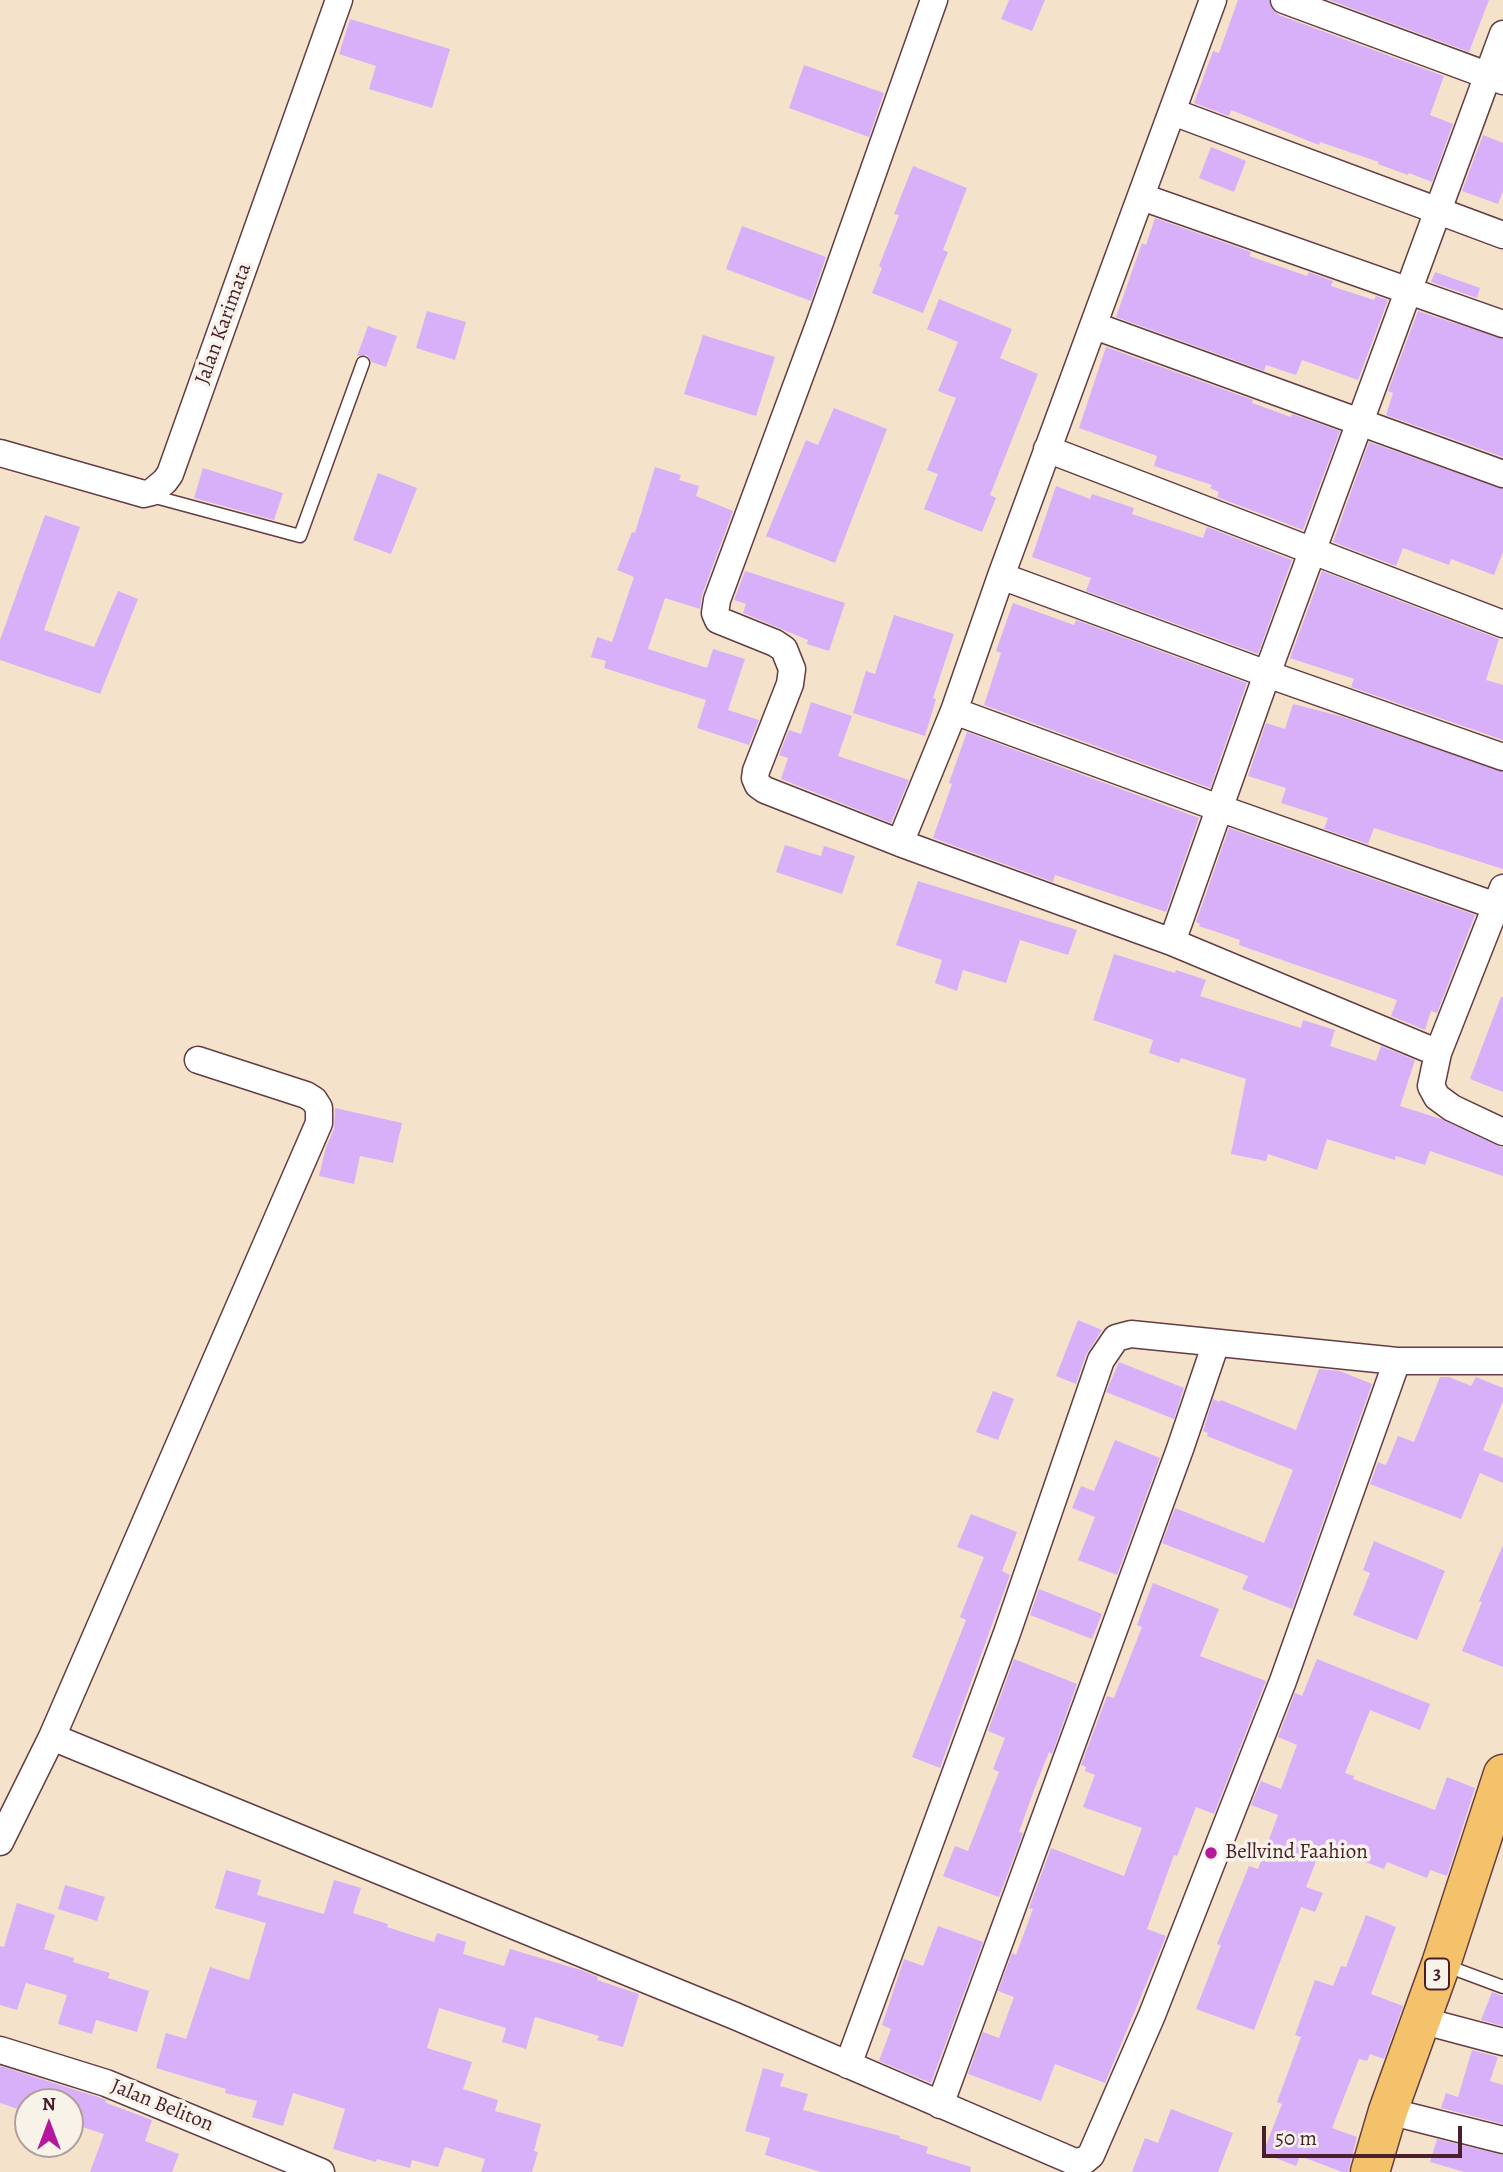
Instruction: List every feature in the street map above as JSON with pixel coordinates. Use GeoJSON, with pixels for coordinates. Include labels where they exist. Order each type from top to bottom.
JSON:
{"type":"FeatureCollection","features":[{"type":"Feature","properties":{"kind":"highway","name":"3"},"geometry":{"type":"LineString","coordinates":[[1370,2172],[1388,2111],[1441,1964],[1503,1774]]}},
{"type":"Feature","properties":{"kind":"street","name":"Jalan Karimata"},"geometry":{"type":"LineString","coordinates":[[144,494],[160,488],[170,474],[339,0]]}},
{"type":"Feature","properties":{"kind":"street"},"geometry":{"type":"LineString","coordinates":[[934,0],[820,322],[717,600],[715,613],[718,621],[775,643],[784,649],[792,669],[790,684],[756,771],[758,785],[900,843],[1172,942],[1438,1054]]}},
{"type":"Feature","properties":{"kind":"street"},"geometry":{"type":"LineString","coordinates":[[900,843],[954,711],[1047,449],[1095,326],[1213,0]]}},
{"type":"Feature","properties":{"kind":"street"},"geometry":{"type":"LineString","coordinates":[[1284,0],[1496,78]]}},
{"type":"Feature","properties":{"kind":"street"},"geometry":{"type":"LineString","coordinates":[[1172,942],[1267,674],[1437,212],[1496,78],[1503,34]]}},
{"type":"Feature","properties":{"kind":"street"},"geometry":{"type":"LineString","coordinates":[[1173,112],[1503,235]]}},
{"type":"Feature","properties":{"kind":"street"},"geometry":{"type":"LineString","coordinates":[[1142,197],[1503,324]]}},
{"type":"Feature","properties":{"kind":"street"},"geometry":{"type":"LineString","coordinates":[[1095,326],[1503,474]]}},
{"type":"Feature","properties":{"kind":"street"},"geometry":{"type":"LineString","coordinates":[[1047,449],[1503,624]]}},
{"type":"Feature","properties":{"kind":"street"},"geometry":{"type":"LineString","coordinates":[[0,453],[144,494]]}},
{"type":"Feature","properties":{"kind":"street"},"geometry":{"type":"LineString","coordinates":[[1001,576],[1503,757]]}},
{"type":"Feature","properties":{"kind":"street"},"geometry":{"type":"LineString","coordinates":[[954,711],[1219,808],[1500,897],[1438,1054],[1432,1086],[1437,1097],[1452,1108],[1503,1132]]}},
{"type":"Feature","properties":{"kind":"street"},"geometry":{"type":"LineString","coordinates":[[0,1842],[52,1737],[319,1122],[319,1108],[314,1100],[306,1095],[198,1060]]}},
{"type":"Feature","properties":{"kind":"street"},"geometry":{"type":"LineString","coordinates":[[848,2065],[1007,1633],[1101,1360],[1116,1338],[1131,1334],[1397,1362],[1503,1361]]}},
{"type":"Feature","properties":{"kind":"street"},"geometry":{"type":"LineString","coordinates":[[940,2105],[1216,1342]]}},
{"type":"Feature","properties":{"kind":"street"},"geometry":{"type":"LineString","coordinates":[[52,1737],[735,2016],[1074,2162],[1086,2160],[1091,2155],[1152,2015],[1283,1681],[1397,1362]]}},
{"type":"Feature","properties":{"kind":"street"},"geometry":{"type":"LineString","coordinates":[[1420,2020],[1503,2042]]}},
{"type":"Feature","properties":{"kind":"street","name":"Jalan Beliton"},"geometry":{"type":"LineString","coordinates":[[0,2050],[106,2082],[321,2172]]}},
{"type":"Feature","properties":{"kind":"street"},"geometry":{"type":"LineString","coordinates":[[1388,2111],[1503,2140]]}},
{"type":"Feature","properties":{"kind":"lane"},"geometry":{"type":"LineString","coordinates":[[144,494],[300,536],[363,363]]}},
{"type":"Feature","properties":{"kind":"lane"},"geometry":{"type":"LineString","coordinates":[[1441,1964],[1503,1987]]}},
{"type":"Feature","properties":{"kind":"building"},"geometry":{"type":"Polygon","coordinates":[[[1009,0],[1045,0],[1032,31],[1001,19],[1009,0]]]}},
{"type":"Feature","properties":{"kind":"building"},"geometry":{"type":"Polygon","coordinates":[[[1238,0],[1269,0],[1272,9],[1279,15],[1444,76],[1430,115],[1453,124],[1432,182],[1320,142],[1319,145],[1231,110],[1229,116],[1194,103],[1213,51],[1219,53],[1238,0]]]}},
{"type":"Feature","properties":{"kind":"building"},"geometry":{"type":"Polygon","coordinates":[[[1329,0],[1489,0],[1469,52],[1329,0]]]}},
{"type":"Feature","properties":{"kind":"building"},"geometry":{"type":"Polygon","coordinates":[[[350,19],[450,49],[432,108],[369,89],[376,66],[339,54],[350,19]]]}},
{"type":"Feature","properties":{"kind":"building"},"geometry":{"type":"Polygon","coordinates":[[[804,65],[884,93],[869,137],[789,108],[804,65]]]}},
{"type":"Feature","properties":{"kind":"building"},"geometry":{"type":"Polygon","coordinates":[[[1483,135],[1503,143],[1503,191],[1498,204],[1462,191],[1483,135]]]}},
{"type":"Feature","properties":{"kind":"building"},"geometry":{"type":"Polygon","coordinates":[[[1211,147],[1246,161],[1234,192],[1199,178],[1211,147]]]}},
{"type":"Feature","properties":{"kind":"building"},"geometry":{"type":"Polygon","coordinates":[[[913,166],[967,188],[943,250],[948,252],[923,313],[872,293],[882,268],[879,266],[899,215],[894,214],[913,166]]]}},
{"type":"Feature","properties":{"kind":"building"},"geometry":{"type":"Polygon","coordinates":[[[1155,218],[1251,252],[1249,256],[1307,276],[1309,272],[1333,281],[1331,286],[1374,300],[1376,296],[1388,300],[1358,380],[1302,360],[1296,375],[1266,365],[1264,371],[1116,317],[1142,243],[1146,245],[1155,218]]]}},
{"type":"Feature","properties":{"kind":"building"},"geometry":{"type":"Polygon","coordinates":[[[742,226],[826,257],[811,301],[726,269],[742,226]]]}},
{"type":"Feature","properties":{"kind":"building"},"geometry":{"type":"Polygon","coordinates":[[[1435,272],[1480,288],[1477,298],[1431,282],[1435,272]]]}},
{"type":"Feature","properties":{"kind":"building"},"geometry":{"type":"Polygon","coordinates":[[[939,299],[1012,329],[1000,358],[1038,374],[990,495],[996,498],[982,532],[924,509],[938,474],[927,470],[956,398],[938,391],[958,342],[927,329],[939,299]]]}},
{"type":"Feature","properties":{"kind":"building"},"geometry":{"type":"Polygon","coordinates":[[[427,311],[466,322],[455,360],[416,348],[427,311]]]}},
{"type":"Feature","properties":{"kind":"building"},"geometry":{"type":"Polygon","coordinates":[[[1418,311],[1503,339],[1503,457],[1386,415],[1393,393],[1388,391],[1418,311]]]}},
{"type":"Feature","properties":{"kind":"building"},"geometry":{"type":"Polygon","coordinates":[[[368,326],[397,336],[386,367],[372,362],[367,355],[357,356],[368,326]]]}},
{"type":"Feature","properties":{"kind":"building"},"geometry":{"type":"Polygon","coordinates":[[[703,335],[775,357],[756,416],[684,394],[703,335]]]}},
{"type":"Feature","properties":{"kind":"building"},"geometry":{"type":"Polygon","coordinates":[[[1106,347],[1253,400],[1252,403],[1291,417],[1292,414],[1340,431],[1303,530],[1217,497],[1219,492],[1210,488],[1212,485],[1154,466],[1157,456],[1079,428],[1106,347]]]}},
{"type":"Feature","properties":{"kind":"building"},"geometry":{"type":"Polygon","coordinates":[[[834,408],[887,429],[835,563],[766,536],[806,440],[818,445],[834,408]]]}},
{"type":"Feature","properties":{"kind":"building"},"geometry":{"type":"Polygon","coordinates":[[[1369,442],[1503,489],[1503,552],[1494,575],[1451,559],[1449,565],[1403,548],[1396,566],[1333,542],[1369,442]]]}},
{"type":"Feature","properties":{"kind":"building"},"geometry":{"type":"Polygon","coordinates":[[[655,467],[681,475],[679,480],[699,486],[696,496],[733,511],[702,595],[700,609],[665,598],[648,649],[707,668],[713,649],[745,659],[728,710],[759,720],[749,745],[697,728],[706,700],[604,668],[606,661],[591,657],[597,637],[612,642],[634,577],[617,570],[632,532],[635,533],[655,467]]]}},
{"type":"Feature","properties":{"kind":"building"},"geometry":{"type":"Polygon","coordinates":[[[203,468],[283,493],[274,520],[194,498],[203,468]]]}},
{"type":"Feature","properties":{"kind":"building"},"geometry":{"type":"Polygon","coordinates":[[[378,473],[417,488],[391,554],[353,540],[378,473]]]}},
{"type":"Feature","properties":{"kind":"building"},"geometry":{"type":"Polygon","coordinates":[[[1056,486],[1090,499],[1092,494],[1134,508],[1132,514],[1203,538],[1207,527],[1292,560],[1258,654],[1086,591],[1091,578],[1032,557],[1056,486]]]}},
{"type":"Feature","properties":{"kind":"building"},"geometry":{"type":"Polygon","coordinates":[[[45,515],[80,527],[44,630],[94,647],[118,591],[138,599],[100,694],[0,660],[0,640],[45,515]]]}},
{"type":"Feature","properties":{"kind":"building"},"geometry":{"type":"Polygon","coordinates":[[[745,571],[845,603],[829,651],[807,644],[808,640],[743,613],[746,604],[734,600],[745,571]]]}},
{"type":"Feature","properties":{"kind":"building"},"geometry":{"type":"Polygon","coordinates":[[[1322,571],[1499,639],[1486,680],[1503,685],[1503,740],[1351,687],[1354,679],[1290,658],[1322,571]]]}},
{"type":"Feature","properties":{"kind":"building"},"geometry":{"type":"Polygon","coordinates":[[[1013,603],[1074,625],[1076,620],[1247,683],[1210,788],[984,705],[1001,653],[996,651],[1013,603]]]}},
{"type":"Feature","properties":{"kind":"building"},"geometry":{"type":"Polygon","coordinates":[[[894,615],[954,634],[933,698],[936,699],[925,736],[853,713],[866,671],[875,674],[894,615]]]}},
{"type":"Feature","properties":{"kind":"building"},"geometry":{"type":"Polygon","coordinates":[[[811,702],[852,716],[838,756],[909,780],[891,823],[781,779],[788,758],[779,755],[789,730],[801,734],[811,702]]]}},
{"type":"Feature","properties":{"kind":"building"},"geometry":{"type":"Polygon","coordinates":[[[1293,704],[1340,716],[1503,772],[1503,869],[1374,828],[1368,844],[1324,829],[1328,818],[1281,803],[1286,788],[1248,776],[1266,723],[1285,729],[1293,704]]]}},
{"type":"Feature","properties":{"kind":"building"},"geometry":{"type":"Polygon","coordinates":[[[967,732],[1199,818],[1166,912],[1055,875],[1053,882],[933,838],[967,732]]]}},
{"type":"Feature","properties":{"kind":"building"},"geometry":{"type":"Polygon","coordinates":[[[1229,828],[1475,915],[1437,1013],[1431,1011],[1425,1030],[1391,1016],[1397,1000],[1239,945],[1240,940],[1199,926],[1196,922],[1229,828]]]}},
{"type":"Feature","properties":{"kind":"building"},"geometry":{"type":"Polygon","coordinates":[[[785,845],[821,856],[824,846],[855,856],[842,894],[776,872],[785,845]]]}},
{"type":"Feature","properties":{"kind":"building"},"geometry":{"type":"Polygon","coordinates":[[[918,881],[1077,930],[1068,955],[1020,940],[1006,983],[963,970],[957,991],[935,983],[942,960],[896,945],[918,881]]]}},
{"type":"Feature","properties":{"kind":"building"},"geometry":{"type":"Polygon","coordinates":[[[1114,954],[1206,980],[1200,996],[1301,1028],[1303,1020],[1335,1030],[1330,1046],[1376,1061],[1381,1046],[1415,1060],[1400,1106],[1441,1119],[1503,1148],[1503,1176],[1430,1151],[1425,1165],[1396,1156],[1395,1160],[1327,1139],[1317,1170],[1268,1154],[1266,1161],[1231,1154],[1246,1079],[1181,1058],[1179,1063],[1149,1053],[1153,1040],[1093,1020],[1114,954]]]}},
{"type":"Feature","properties":{"kind":"building"},"geometry":{"type":"Polygon","coordinates":[[[1503,997],[1503,1092],[1470,1079],[1503,997]]]}},
{"type":"Feature","properties":{"kind":"building"},"geometry":{"type":"Polygon","coordinates":[[[335,1108],[402,1123],[393,1163],[360,1156],[354,1184],[319,1176],[326,1147],[334,1129],[335,1108]]]}},
{"type":"Feature","properties":{"kind":"building"},"geometry":{"type":"Polygon","coordinates":[[[1078,1320],[1102,1330],[1086,1355],[1076,1384],[1056,1376],[1078,1320]]]}},
{"type":"Feature","properties":{"kind":"building"},"geometry":{"type":"Polygon","coordinates":[[[1119,1362],[1184,1388],[1174,1419],[1106,1392],[1119,1362]]]}},
{"type":"Feature","properties":{"kind":"building"},"geometry":{"type":"Polygon","coordinates":[[[1319,1369],[1340,1371],[1372,1384],[1292,1609],[1242,1589],[1248,1576],[1162,1543],[1175,1508],[1264,1543],[1293,1470],[1207,1436],[1208,1433],[1203,1431],[1213,1399],[1296,1430],[1319,1369]]]}},
{"type":"Feature","properties":{"kind":"building"},"geometry":{"type":"Polygon","coordinates":[[[1440,1377],[1449,1377],[1471,1386],[1476,1377],[1503,1388],[1503,1401],[1483,1450],[1503,1458],[1503,1483],[1480,1473],[1461,1519],[1370,1484],[1378,1462],[1385,1465],[1387,1463],[1398,1436],[1414,1442],[1440,1377]]]}},
{"type":"Feature","properties":{"kind":"building"},"geometry":{"type":"Polygon","coordinates":[[[993,1391],[1014,1399],[998,1440],[976,1432],[993,1391]]]}},
{"type":"Feature","properties":{"kind":"building"},"geometry":{"type":"Polygon","coordinates":[[[1115,1440],[1160,1458],[1117,1575],[1078,1560],[1095,1517],[1072,1508],[1081,1486],[1094,1491],[1115,1440]]]}},
{"type":"Feature","properties":{"kind":"building"},"geometry":{"type":"Polygon","coordinates":[[[971,1514],[1017,1532],[1002,1571],[1010,1575],[940,1768],[912,1757],[966,1620],[960,1617],[984,1557],[957,1547],[971,1514]]]}},
{"type":"Feature","properties":{"kind":"building"},"geometry":{"type":"Polygon","coordinates":[[[1374,1541],[1445,1571],[1417,1640],[1353,1615],[1370,1573],[1363,1570],[1374,1541]]]}},
{"type":"Feature","properties":{"kind":"building"},"geometry":{"type":"Polygon","coordinates":[[[1503,1545],[1503,1667],[1462,1651],[1482,1602],[1479,1601],[1503,1545]]]}},
{"type":"Feature","properties":{"kind":"building"},"geometry":{"type":"Polygon","coordinates":[[[1153,1583],[1219,1609],[1200,1656],[1266,1681],[1214,1814],[1196,1807],[1177,1856],[1174,1855],[1147,1929],[1166,1936],[1105,2083],[1055,2064],[1041,2101],[968,2074],[983,2032],[999,2038],[1014,1997],[998,1991],[1012,1953],[1016,1955],[1033,1909],[1029,1908],[1051,1848],[1124,1876],[1142,1828],[1083,1807],[1095,1775],[1085,1771],[1086,1767],[1081,1765],[1107,1696],[1114,1698],[1142,1627],[1137,1625],[1153,1583]]]}},
{"type":"Feature","properties":{"kind":"building"},"geometry":{"type":"Polygon","coordinates":[[[1039,1589],[1102,1614],[1092,1639],[1030,1615],[1039,1589]]]}},
{"type":"Feature","properties":{"kind":"building"},"geometry":{"type":"Polygon","coordinates":[[[1014,1659],[1077,1684],[1052,1754],[1049,1752],[1034,1790],[1019,1832],[1023,1833],[999,1897],[943,1876],[955,1846],[968,1851],[999,1772],[993,1769],[1005,1738],[988,1731],[1014,1659]]]}},
{"type":"Feature","properties":{"kind":"building"},"geometry":{"type":"Polygon","coordinates":[[[1317,1659],[1430,1704],[1420,1730],[1370,1710],[1345,1773],[1354,1776],[1353,1779],[1435,1810],[1447,1777],[1475,1788],[1447,1876],[1430,1870],[1427,1878],[1387,1862],[1384,1869],[1322,1846],[1306,1887],[1323,1893],[1315,1912],[1301,1907],[1254,2030],[1196,2009],[1221,1945],[1217,1944],[1249,1866],[1258,1869],[1278,1815],[1251,1805],[1261,1781],[1281,1789],[1297,1745],[1278,1737],[1295,1693],[1302,1696],[1317,1659]]]}},
{"type":"Feature","properties":{"kind":"building"},"geometry":{"type":"Polygon","coordinates":[[[226,1870],[261,1880],[257,1895],[324,1914],[334,1880],[361,1888],[353,1913],[388,1924],[387,1927],[434,1942],[437,1933],[466,1942],[463,1954],[504,1966],[510,1949],[581,1970],[598,1977],[597,1980],[639,1994],[623,2047],[597,2040],[599,2036],[535,2017],[526,2049],[502,2042],[506,2028],[439,2008],[427,2048],[472,2062],[463,2089],[498,2100],[495,2111],[541,2124],[534,2151],[538,2152],[532,2172],[481,2172],[485,2159],[445,2147],[438,2167],[412,2160],[410,2168],[377,2159],[376,2162],[333,2149],[345,2109],[293,2093],[283,2126],[252,2117],[257,2101],[225,2093],[226,2089],[156,2068],[166,2033],[186,2039],[210,1967],[249,1980],[266,1923],[215,1908],[226,1870]]]}},
{"type":"Feature","properties":{"kind":"building"},"geometry":{"type":"Polygon","coordinates":[[[65,1885],[105,1897],[97,1921],[58,1909],[65,1885]]]}},
{"type":"Feature","properties":{"kind":"building"},"geometry":{"type":"Polygon","coordinates":[[[17,1903],[55,1915],[44,1949],[74,1958],[73,1962],[110,1973],[108,1978],[149,1991],[137,2032],[96,2020],[92,2034],[58,2024],[67,1995],[26,1983],[17,2010],[0,2005],[0,1946],[4,1947],[17,1903]]]}},
{"type":"Feature","properties":{"kind":"building"},"geometry":{"type":"Polygon","coordinates":[[[1366,1915],[1396,1927],[1371,1994],[1403,2006],[1384,2059],[1370,2054],[1367,2061],[1359,2059],[1332,2128],[1357,2137],[1348,2172],[1300,2156],[1296,2166],[1263,2153],[1282,2104],[1277,2102],[1301,2037],[1295,2035],[1315,1980],[1333,1986],[1341,1966],[1346,1967],[1366,1915]]]}},
{"type":"Feature","properties":{"kind":"building"},"geometry":{"type":"Polygon","coordinates":[[[938,1926],[983,1942],[931,2083],[879,2061],[891,2029],[882,2025],[904,1959],[923,1966],[938,1926]]]}},
{"type":"Feature","properties":{"kind":"building"},"geometry":{"type":"Polygon","coordinates":[[[1492,1992],[1503,1996],[1503,2026],[1481,2020],[1492,1992]]]}},
{"type":"Feature","properties":{"kind":"building"},"geometry":{"type":"Polygon","coordinates":[[[1472,2050],[1498,2057],[1490,2081],[1503,2085],[1503,2124],[1441,2108],[1446,2093],[1458,2097],[1472,2050]]]}},
{"type":"Feature","properties":{"kind":"building"},"geometry":{"type":"Polygon","coordinates":[[[0,2066],[69,2088],[14,2088],[14,2108],[0,2103],[0,2066]]]}},
{"type":"Feature","properties":{"kind":"building"},"geometry":{"type":"Polygon","coordinates":[[[763,2068],[784,2074],[780,2086],[808,2094],[803,2110],[900,2136],[899,2138],[928,2147],[926,2153],[971,2167],[970,2172],[821,2172],[765,2155],[770,2138],[745,2131],[763,2068]]]}},
{"type":"Feature","properties":{"kind":"building"},"geometry":{"type":"Polygon","coordinates":[[[84,2093],[152,2120],[145,2141],[179,2154],[172,2172],[90,2172],[104,2134],[84,2128],[84,2093]]]}},
{"type":"Feature","properties":{"kind":"building"},"geometry":{"type":"Polygon","coordinates":[[[1171,2109],[1233,2133],[1218,2172],[1132,2172],[1145,2138],[1158,2143],[1171,2109]]]}},
{"type":"Feature","properties":{"kind":"building"},"geometry":{"type":"Polygon","coordinates":[[[1437,2139],[1503,2155],[1503,2172],[1464,2172],[1430,2162],[1437,2139]]]}},
{"type":"Feature","properties":{"kind":"place","name":"Bellvind Faahion"},"geometry":{"type":"Point","coordinates":[1211,1853]}}]}
